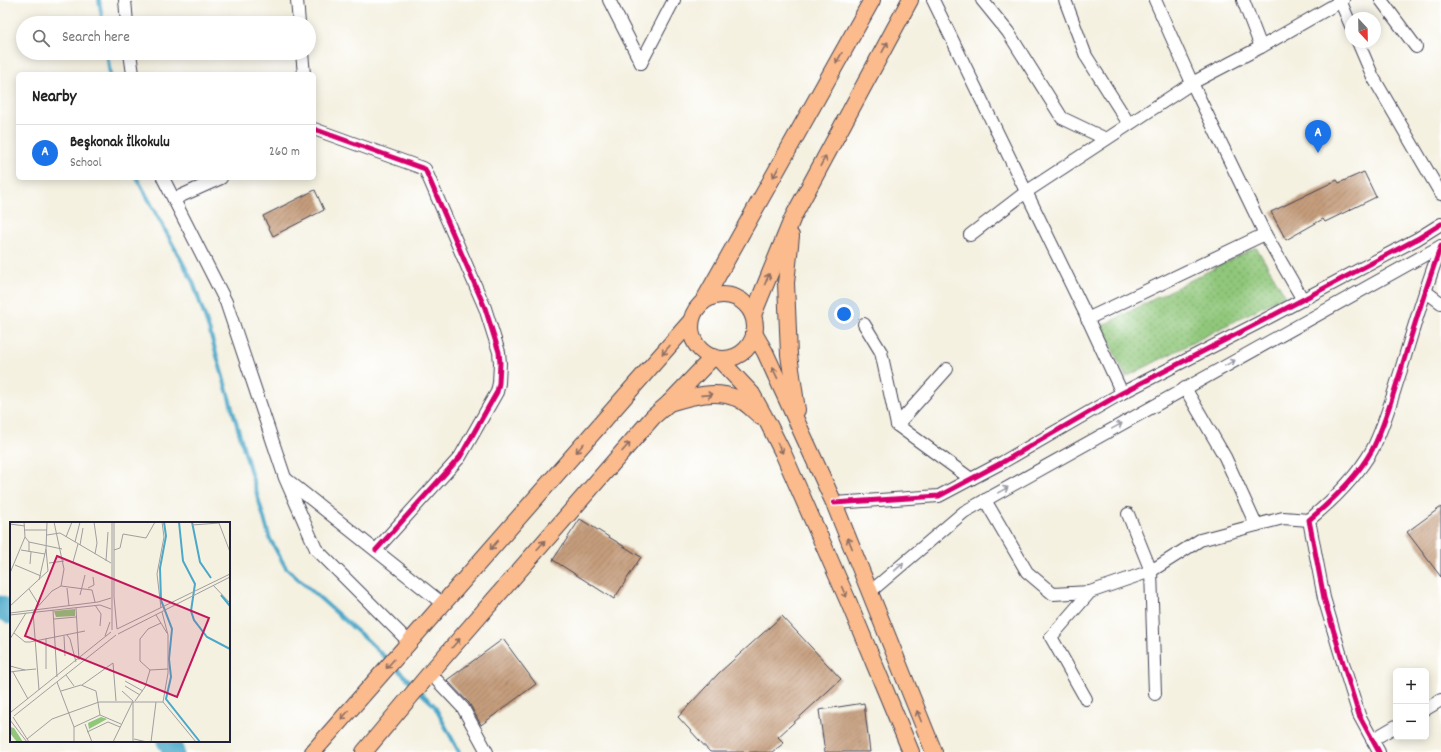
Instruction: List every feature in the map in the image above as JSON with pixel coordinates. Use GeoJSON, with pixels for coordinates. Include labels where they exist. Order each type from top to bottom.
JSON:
{"type":"FeatureCollection","features":[{"type":"Feature","properties":{"kind":"main road"},"geometry":{"type":"LineString","coordinates":[[703,302],[712,297],[722,295],[731,296],[748,306],[753,315],[755,324],[754,333],[751,342],[742,353],[728,358],[716,358],[709,356],[700,350],[694,341],[691,331],[694,313],[703,302],[872,0]]}},
{"type":"Feature","properties":{"kind":"main road"},"geometry":{"type":"LineString","coordinates":[[753,315],[793,217],[910,0]]}},
{"type":"Feature","properties":{"kind":"main road"},"geometry":{"type":"LineString","coordinates":[[793,217],[786,284],[789,355],[799,427]]}},
{"type":"Feature","properties":{"kind":"main road"},"geometry":{"type":"LineString","coordinates":[[313,752],[692,321]]}},
{"type":"Feature","properties":{"kind":"main road"},"geometry":{"type":"LineString","coordinates":[[754,333],[765,352],[834,503],[934,752]]}},
{"type":"Feature","properties":{"kind":"main road"},"geometry":{"type":"LineString","coordinates":[[364,752],[430,673],[653,416],[669,403],[716,358]]}},
{"type":"Feature","properties":{"kind":"main road"},"geometry":{"type":"LineString","coordinates":[[716,358],[752,394],[783,453],[849,603],[911,752]]}},
{"type":"Feature","properties":{"kind":"main road"},"geometry":{"type":"LineString","coordinates":[[669,403],[697,395],[718,394],[737,398],[768,423]]}},
{"type":"Feature","properties":{"kind":"street"},"geometry":{"type":"LineString","coordinates":[[125,0],[126,16]]}},
{"type":"Feature","properties":{"kind":"street"},"geometry":{"type":"LineString","coordinates":[[297,0],[298,16]]}},
{"type":"Feature","properties":{"kind":"street"},"geometry":{"type":"LineString","coordinates":[[609,0],[640,63],[674,0]]}},
{"type":"Feature","properties":{"kind":"street"},"geometry":{"type":"LineString","coordinates":[[933,0],[1122,393]]}},
{"type":"Feature","properties":{"kind":"street"},"geometry":{"type":"LineString","coordinates":[[982,0],[1008,32],[1062,118],[1106,139]]}},
{"type":"Feature","properties":{"kind":"street"},"geometry":{"type":"LineString","coordinates":[[1065,0],[1086,56],[1129,124]]}},
{"type":"Feature","properties":{"kind":"street"},"geometry":{"type":"LineString","coordinates":[[1155,0],[1192,83],[1265,234],[1303,300]]}},
{"type":"Feature","properties":{"kind":"street"},"geometry":{"type":"LineString","coordinates":[[1243,0],[1261,47]]}},
{"type":"Feature","properties":{"kind":"street"},"geometry":{"type":"LineString","coordinates":[[1381,0],[1416,47]]}},
{"type":"Feature","properties":{"kind":"street"},"geometry":{"type":"LineString","coordinates":[[970,235],[1026,192],[1192,83],[1261,47],[1341,1],[1345,12]]}},
{"type":"Feature","properties":{"kind":"street"},"geometry":{"type":"LineString","coordinates":[[1361,48],[1373,77],[1441,194]]}},
{"type":"Feature","properties":{"kind":"street"},"geometry":{"type":"LineString","coordinates":[[131,60],[132,72]]}},
{"type":"Feature","properties":{"kind":"street"},"geometry":{"type":"LineString","coordinates":[[303,60],[304,72]]}},
{"type":"Feature","properties":{"kind":"street"},"geometry":{"type":"LineString","coordinates":[[316,130],[425,169],[485,308],[498,352],[500,375],[497,392],[460,457],[376,550]]}},
{"type":"Feature","properties":{"kind":"street"},"geometry":{"type":"LineString","coordinates":[[164,180],[226,302],[284,478],[316,548],[409,642]]}},
{"type":"Feature","properties":{"kind":"street"},"geometry":{"type":"LineString","coordinates":[[174,199],[217,180]]}},
{"type":"Feature","properties":{"kind":"street"},"geometry":{"type":"LineString","coordinates":[[834,503],[939,496],[1003,462],[1122,393],[1303,300],[1417,239],[1441,224]]}},
{"type":"Feature","properties":{"kind":"street"},"geometry":{"type":"LineString","coordinates":[[1087,319],[1265,234]]}},
{"type":"Feature","properties":{"kind":"street"},"geometry":{"type":"LineString","coordinates":[[984,500],[1027,572],[1053,594],[1090,592],[1151,571],[1200,540],[1282,518],[1310,520],[1340,492],[1357,472],[1372,450],[1385,421],[1425,291],[1441,246]]}},
{"type":"Feature","properties":{"kind":"street"},"geometry":{"type":"LineString","coordinates":[[870,592],[964,512],[1441,246]]}},
{"type":"Feature","properties":{"kind":"street"},"geometry":{"type":"LineString","coordinates":[[1425,291],[1441,302]]}},
{"type":"Feature","properties":{"kind":"street"},"geometry":{"type":"LineString","coordinates":[[864,324],[881,352],[897,425],[971,479]]}},
{"type":"Feature","properties":{"kind":"street"},"geometry":{"type":"LineString","coordinates":[[897,425],[947,369]]}},
{"type":"Feature","properties":{"kind":"street"},"geometry":{"type":"LineString","coordinates":[[1185,388],[1225,457],[1256,525]]}},
{"type":"Feature","properties":{"kind":"street"},"geometry":{"type":"LineString","coordinates":[[284,478],[443,604]]}},
{"type":"Feature","properties":{"kind":"street"},"geometry":{"type":"LineString","coordinates":[[1128,514],[1151,571],[1155,694]]}},
{"type":"Feature","properties":{"kind":"street"},"geometry":{"type":"LineString","coordinates":[[1310,520],[1324,598],[1359,716],[1379,752]]}},
{"type":"Feature","properties":{"kind":"street"},"geometry":{"type":"LineString","coordinates":[[1086,699],[1051,637],[1090,592]]}},
{"type":"Feature","properties":{"kind":"street"},"geometry":{"type":"LineString","coordinates":[[430,673],[463,708],[487,752]]}},
{"type":"Feature","properties":{"kind":"street"},"geometry":{"type":"LineString","coordinates":[[1429,707],[1441,700]]}},
{"type":"Feature","properties":{"kind":"street"},"geometry":{"type":"LineString","coordinates":[[1372,740],[1393,728]]}},
{"type":"Feature","properties":{"kind":"green space"},"geometry":{"type":"Polygon","coordinates":[[[1256,247],[1285,295],[1126,377],[1101,326],[1256,247]]]}},
{"type":"Feature","properties":{"kind":"building"},"geometry":{"type":"Polygon","coordinates":[[[1364,172],[1376,197],[1325,222],[1323,219],[1286,240],[1271,212],[1337,180],[1339,183],[1364,172]]]}},
{"type":"Feature","properties":{"kind":"building"},"geometry":{"type":"Polygon","coordinates":[[[315,190],[324,210],[273,236],[263,216],[315,190]]]}},
{"type":"Feature","properties":{"kind":"building"},"geometry":{"type":"Polygon","coordinates":[[[1441,507],[1441,577],[1407,532],[1441,507]]]}},
{"type":"Feature","properties":{"kind":"building"},"geometry":{"type":"Polygon","coordinates":[[[580,519],[641,557],[614,599],[553,560],[580,519]]]}},
{"type":"Feature","properties":{"kind":"building"},"geometry":{"type":"Polygon","coordinates":[[[782,616],[841,679],[778,737],[784,743],[772,752],[710,752],[678,717],[719,673],[782,616]]]}},
{"type":"Feature","properties":{"kind":"building"},"geometry":{"type":"Polygon","coordinates":[[[503,639],[536,684],[481,725],[469,703],[447,680],[503,639]]]}},
{"type":"Feature","properties":{"kind":"building"},"geometry":{"type":"Polygon","coordinates":[[[864,703],[870,752],[825,752],[819,710],[864,703]]]}},
{"type":"Feature","properties":{"kind":"waterway"},"geometry":{"type":"LineString","coordinates":[[99,0],[102,16]]}},
{"type":"Feature","properties":{"kind":"waterway"},"geometry":{"type":"LineString","coordinates":[[108,60],[110,72]]}},
{"type":"Feature","properties":{"kind":"waterway"},"geometry":{"type":"LineString","coordinates":[[138,180],[193,282],[210,332],[270,539],[286,568],[389,661]]}},
{"type":"Feature","properties":{"kind":"waterway"},"geometry":{"type":"LineString","coordinates":[[0,607],[10,612]]}},
{"type":"Feature","properties":{"kind":"waterway"},"geometry":{"type":"LineString","coordinates":[[394,666],[415,686]]}},
{"type":"Feature","properties":{"kind":"waterway"},"geometry":{"type":"LineString","coordinates":[[419,691],[434,705],[459,752]]}},
{"type":"Feature","properties":{"kind":"waterway"},"geometry":{"type":"LineString","coordinates":[[169,742],[173,752]]}},
{"type":"Feature","properties":{"kind":"cycle path"},"geometry":{"type":"LineString","coordinates":[[316,130],[425,169],[485,308],[499,352],[500,363],[497,392],[460,457],[376,550]]}},
{"type":"Feature","properties":{"kind":"cycle path"},"geometry":{"type":"LineString","coordinates":[[834,503],[939,496],[1003,462],[1122,393],[1417,239],[1441,224]]}},
{"type":"Feature","properties":{"kind":"cycle path"},"geometry":{"type":"LineString","coordinates":[[1379,752],[1359,715],[1346,673],[1324,598],[1309,520],[1336,496],[1352,479],[1366,460],[1377,440],[1388,411],[1441,246]]}},
{"type":"Feature","properties":{"kind":"place","name":"Beşkonak İlkokulu"},"geometry":{"type":"Point","coordinates":[1318,153]}}]}
